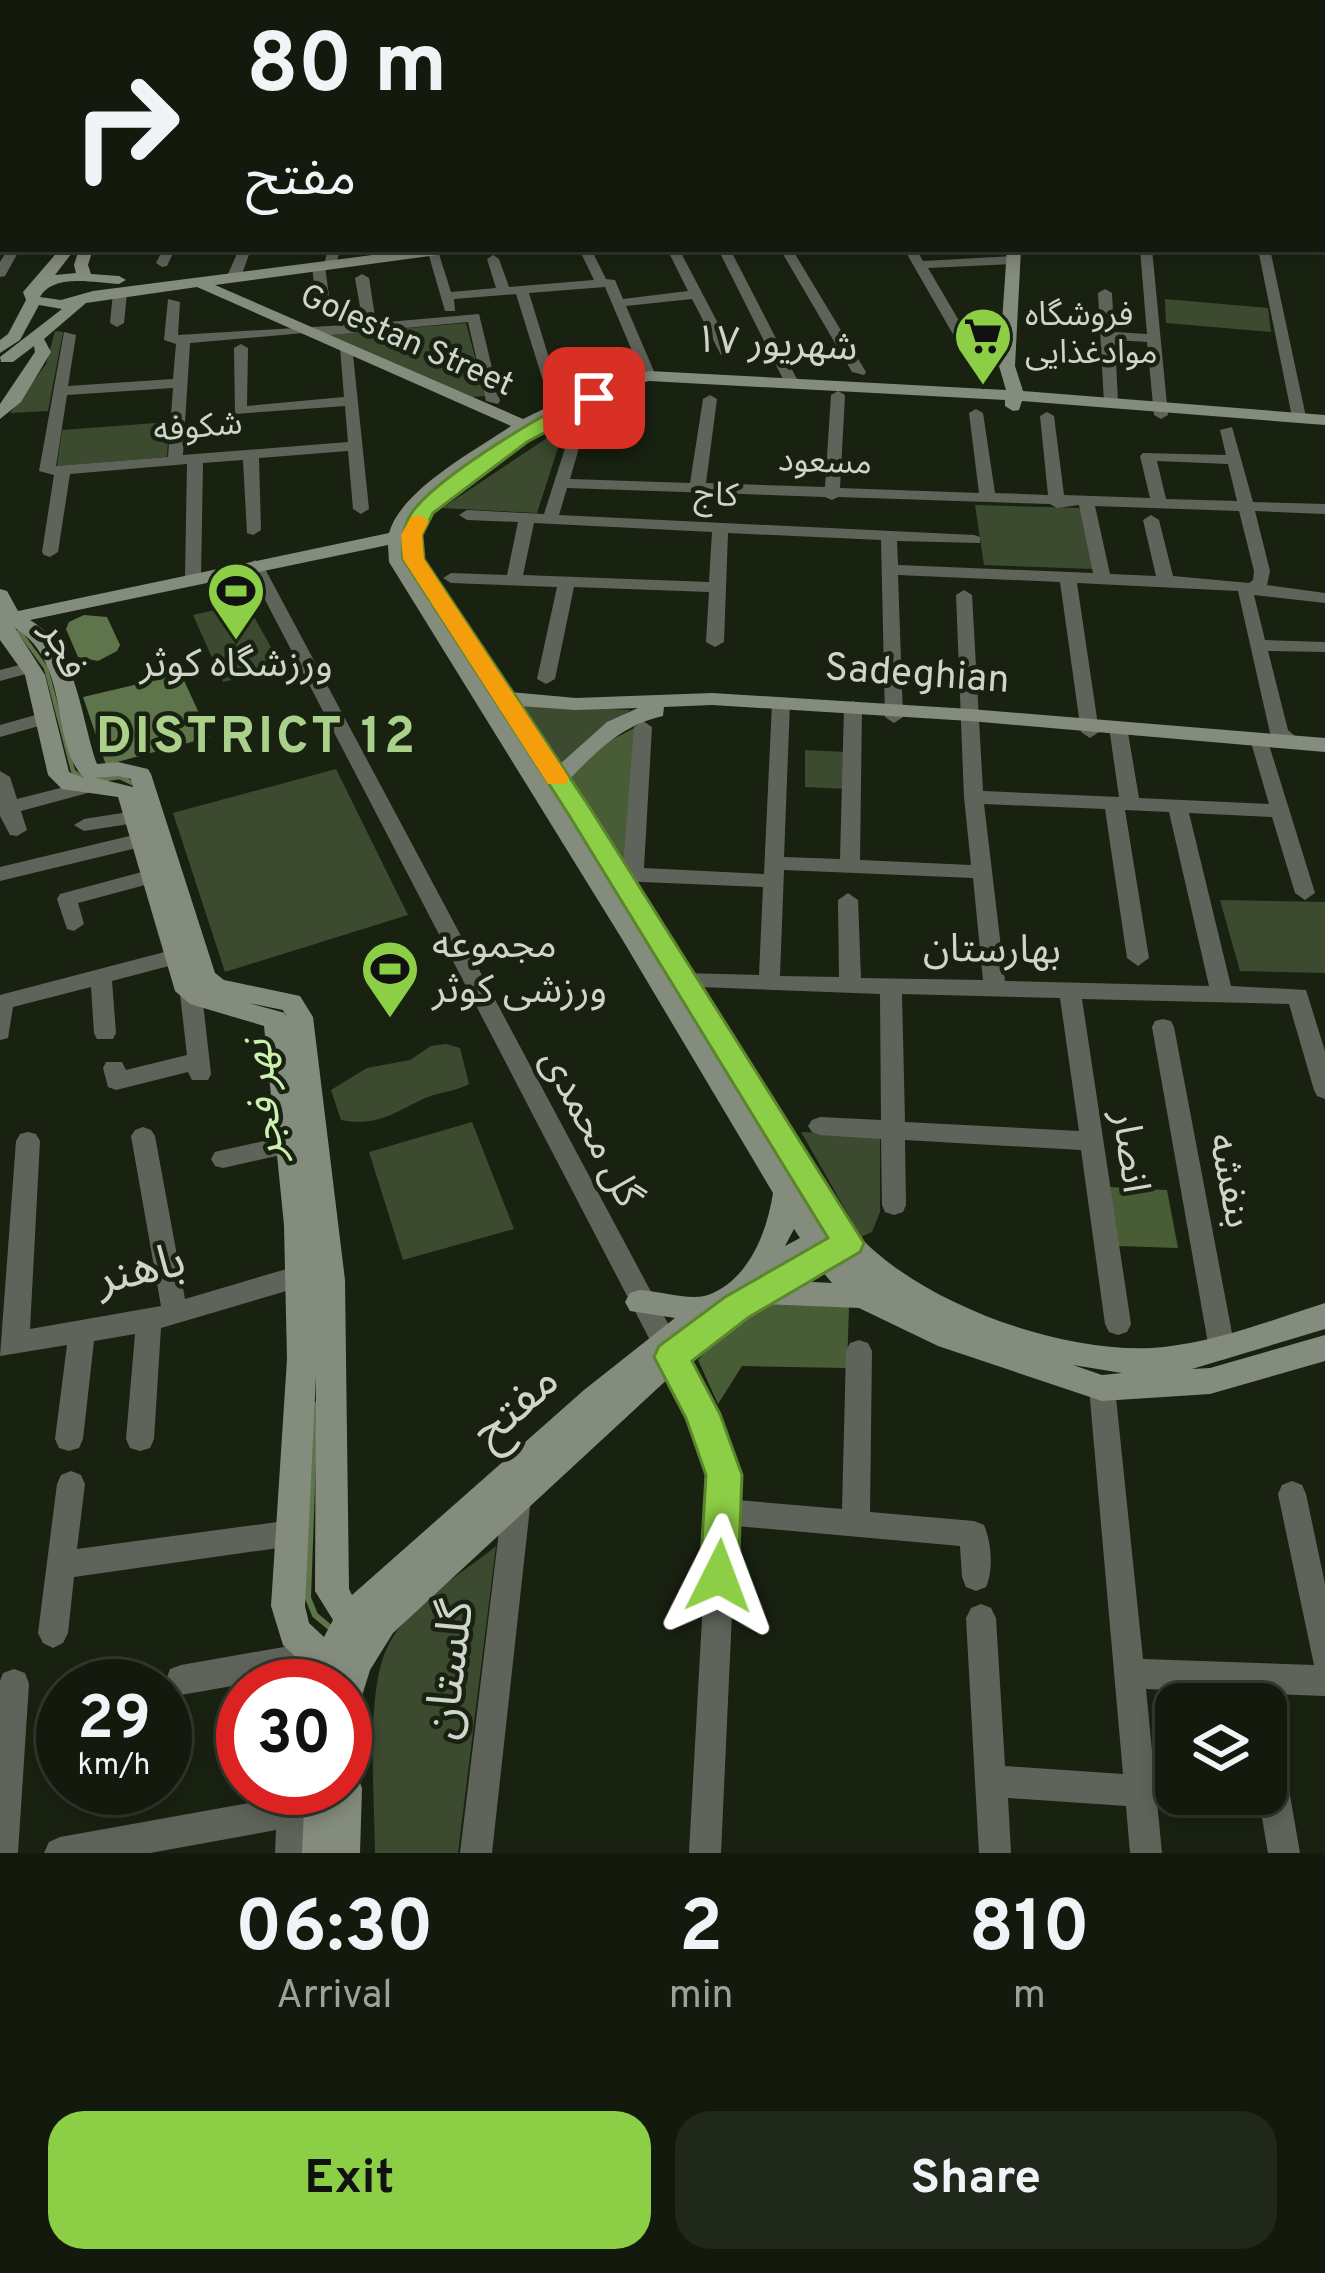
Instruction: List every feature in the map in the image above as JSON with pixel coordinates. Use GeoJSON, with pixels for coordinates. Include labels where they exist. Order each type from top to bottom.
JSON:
{"type":"FeatureCollection","features":[{"type":"Feature","properties":{"kind":"main road"},"geometry":{"type":"LineString","coordinates":[[0,364],[37,292],[66,252]]}},
{"type":"Feature","properties":{"kind":"main road"},"geometry":{"type":"LineString","coordinates":[[85,252],[81,265],[88,289]]}},
{"type":"Feature","properties":{"kind":"main road"},"geometry":{"type":"LineString","coordinates":[[37,292],[420,252]]}},
{"type":"Feature","properties":{"kind":"main road"},"geometry":{"type":"LineString","coordinates":[[999,403],[1007,366],[1010,253]]}},
{"type":"Feature","properties":{"kind":"main road"},"geometry":{"type":"LineString","coordinates":[[37,292],[50,305],[88,289],[120,292],[201,284],[328,260]]}},
{"type":"Feature","properties":{"kind":"main road","name":"Golestan Street"},"geometry":{"type":"LineString","coordinates":[[201,284],[521,424]]}},
{"type":"Feature","properties":{"kind":"main road"},"geometry":{"type":"LineString","coordinates":[[12,341],[88,289]]}},
{"type":"Feature","properties":{"kind":"main road"},"geometry":{"type":"LineString","coordinates":[[0,414],[43,352],[41,343],[12,341]]}},
{"type":"Feature","properties":{"kind":"main road","name":"۱۷ شهریور"},"geometry":{"type":"LineString","coordinates":[[404,535],[424,510],[521,424],[616,382],[649,376],[792,383],[999,403],[1111,403],[1325,424]]}},
{"type":"Feature","properties":{"kind":"main road","name":"۱۷ شهریور"},"geometry":{"type":"LineString","coordinates":[[521,424],[619,389],[650,383],[1299,417],[1325,424]]}},
{"type":"Feature","properties":{"kind":"main road"},"geometry":{"type":"LineString","coordinates":[[4,619],[404,535]]}},
{"type":"Feature","properties":{"kind":"main road"},"geometry":{"type":"LineString","coordinates":[[404,535],[413,559],[503,698],[625,875],[673,984],[787,1193],[832,1242],[886,1280],[962,1318],[1098,1359],[1154,1361],[1222,1348],[1325,1316]]}},
{"type":"Feature","properties":{"kind":"main road"},"geometry":{"type":"LineString","coordinates":[[404,535],[398,562],[673,984],[862,1296]]}},
{"type":"Feature","properties":{"kind":"main road","name":"فجر"},"geometry":{"type":"LineString","coordinates":[[4,619],[31,667],[59,775],[70,784],[120,787],[128,793],[138,828]]}},
{"type":"Feature","properties":{"kind":"main road","name":"فجر"},"geometry":{"type":"LineString","coordinates":[[4,619],[27,624],[54,655],[89,772],[132,770],[140,774],[204,978],[217,988],[291,1002],[300,1017],[302,1359],[288,1606],[296,1633],[316,1659]]}},
{"type":"Feature","properties":{"kind":"main road","name":"Sadeghian"},"geometry":{"type":"LineString","coordinates":[[503,698],[576,704],[712,699],[780,707]]}},
{"type":"Feature","properties":{"kind":"main road","name":"Sadeghian"},"geometry":{"type":"LineString","coordinates":[[557,779],[599,737],[640,712],[712,707],[971,718],[1325,749]]}},
{"type":"Feature","properties":{"kind":"main road"},"geometry":{"type":"LineString","coordinates":[[138,828],[190,994]]}},
{"type":"Feature","properties":{"kind":"main road","name":"فجر"},"geometry":{"type":"LineString","coordinates":[[190,994],[276,1020],[331,1280],[332,1591],[340,1606],[354,1615]]}},
{"type":"Feature","properties":{"kind":"main road"},"geometry":{"type":"LineString","coordinates":[[787,1193],[782,1225],[756,1287],[862,1296],[949,1337],[1102,1388],[1210,1381],[1325,1348]]}},
{"type":"Feature","properties":{"kind":"main road","name":"مفتح"},"geometry":{"type":"LineString","coordinates":[[330,1659],[354,1615],[667,1350],[756,1287],[832,1242]]}},
{"type":"Feature","properties":{"kind":"main road","name":"مفتح"},"geometry":{"type":"LineString","coordinates":[[357,1659],[381,1621],[517,1498],[710,1309],[756,1287]]}},
{"type":"Feature","properties":{"kind":"main road"},"geometry":{"type":"LineString","coordinates":[[640,1302],[710,1309]]}},
{"type":"Feature","properties":{"kind":"main road"},"geometry":{"type":"LineString","coordinates":[[320,1815],[320,1853]]}},
{"type":"Feature","properties":{"kind":"main road"},"geometry":{"type":"LineString","coordinates":[[327,1815],[342,1853]]}},
{"type":"Feature","properties":{"kind":"street"},"geometry":{"type":"LineString","coordinates":[[235,274],[244,252]]}},
{"type":"Feature","properties":{"kind":"street"},"geometry":{"type":"LineString","coordinates":[[432,252],[453,319]]}},
{"type":"Feature","properties":{"kind":"street"},"geometry":{"type":"LineString","coordinates":[[587,252],[620,303],[649,376]]}},
{"type":"Feature","properties":{"kind":"street"},"geometry":{"type":"LineString","coordinates":[[675,252],[726,352]]}},
{"type":"Feature","properties":{"kind":"street"},"geometry":{"type":"LineString","coordinates":[[726,252],[792,383]]}},
{"type":"Feature","properties":{"kind":"street"},"geometry":{"type":"LineString","coordinates":[[788,252],[859,372]]}},
{"type":"Feature","properties":{"kind":"street"},"geometry":{"type":"LineString","coordinates":[[912,252],[961,336]]}},
{"type":"Feature","properties":{"kind":"street"},"geometry":{"type":"LineString","coordinates":[[1146,252],[1161,411]]}},
{"type":"Feature","properties":{"kind":"street"},"geometry":{"type":"LineString","coordinates":[[1265,252],[1299,417]]}},
{"type":"Feature","properties":{"kind":"street"},"geometry":{"type":"LineString","coordinates":[[918,265],[1010,253]]}},
{"type":"Feature","properties":{"kind":"street"},"geometry":{"type":"LineString","coordinates":[[494,259],[513,290],[549,381]]}},
{"type":"Feature","properties":{"kind":"street"},"geometry":{"type":"LineString","coordinates":[[324,311],[328,260]]}},
{"type":"Feature","properties":{"kind":"street"},"geometry":{"type":"LineString","coordinates":[[362,278],[370,327]]}},
{"type":"Feature","properties":{"kind":"street"},"geometry":{"type":"LineString","coordinates":[[447,296],[605,283]]}},
{"type":"Feature","properties":{"kind":"street"},"geometry":{"type":"LineString","coordinates":[[117,322],[120,292]]}},
{"type":"Feature","properties":{"kind":"street"},"geometry":{"type":"LineString","coordinates":[[1105,293],[1111,403]]}},
{"type":"Feature","properties":{"kind":"street"},"geometry":{"type":"LineString","coordinates":[[620,303],[697,294]]}},
{"type":"Feature","properties":{"kind":"street"},"geometry":{"type":"LineString","coordinates":[[173,302],[180,382],[176,461]]}},
{"type":"Feature","properties":{"kind":"street"},"geometry":{"type":"LineString","coordinates":[[177,339],[474,317],[493,401]]}},
{"type":"Feature","properties":{"kind":"street"},"geometry":{"type":"LineString","coordinates":[[50,552],[60,392],[69,335]]}},
{"type":"Feature","properties":{"kind":"street"},"geometry":{"type":"LineString","coordinates":[[1107,336],[1155,338]]}},
{"type":"Feature","properties":{"kind":"street"},"geometry":{"type":"LineString","coordinates":[[241,348],[240,411],[352,401]]}},
{"type":"Feature","properties":{"kind":"street"},"geometry":{"type":"LineString","coordinates":[[347,349],[361,509]]}},
{"type":"Feature","properties":{"kind":"street"},"geometry":{"type":"LineString","coordinates":[[60,392],[102,395],[180,382]]}},
{"type":"Feature","properties":{"kind":"street"},"geometry":{"type":"LineString","coordinates":[[832,495],[838,394]]}},
{"type":"Feature","properties":{"kind":"street"},"geometry":{"type":"LineString","coordinates":[[697,490],[710,399]]}},
{"type":"Feature","properties":{"kind":"street"},"geometry":{"type":"LineString","coordinates":[[977,573],[974,540],[979,500],[999,403]]}},
{"type":"Feature","properties":{"kind":"street"},"geometry":{"type":"LineString","coordinates":[[1047,416],[1057,503]]}},
{"type":"Feature","properties":{"kind":"street"},"geometry":{"type":"LineString","coordinates":[[551,516],[580,420]]}},
{"type":"Feature","properties":{"kind":"street"},"geometry":{"type":"LineString","coordinates":[[1227,430],[1250,506],[1262,571],[1254,588],[1264,645],[1325,647]]}},
{"type":"Feature","properties":{"kind":"street","name":"شکوفه"},"geometry":{"type":"LineString","coordinates":[[55,470],[355,446]]}},
{"type":"Feature","properties":{"kind":"street"},"geometry":{"type":"LineString","coordinates":[[251,455],[253,530]]}},
{"type":"Feature","properties":{"kind":"street"},"geometry":{"type":"LineString","coordinates":[[1165,580],[1148,456],[1236,460]]}},
{"type":"Feature","properties":{"kind":"street"},"geometry":{"type":"LineString","coordinates":[[193,578],[195,460]]}},
{"type":"Feature","properties":{"kind":"street","name":"مسعود"},"geometry":{"type":"LineString","coordinates":[[561,483],[1087,504],[1155,512],[1250,506],[1325,509]]}},
{"type":"Feature","properties":{"kind":"street"},"geometry":{"type":"LineString","coordinates":[[1087,504],[1102,578]]}},
{"type":"Feature","properties":{"kind":"street","name":"کاج"},"geometry":{"type":"LineString","coordinates":[[467,515],[974,540]]}},
{"type":"Feature","properties":{"kind":"street"},"geometry":{"type":"LineString","coordinates":[[514,579],[527,518]]}},
{"type":"Feature","properties":{"kind":"street"},"geometry":{"type":"LineString","coordinates":[[715,642],[720,527]]}},
{"type":"Feature","properties":{"kind":"street"},"geometry":{"type":"LineString","coordinates":[[889,536],[894,713]]}},
{"type":"Feature","properties":{"kind":"street","name":"گل محمدی"},"geometry":{"type":"LineString","coordinates":[[255,565],[702,1414],[724,1475],[705,1853]]}},
{"type":"Feature","properties":{"kind":"street"},"geometry":{"type":"LineString","coordinates":[[890,570],[1165,580],[1325,598]]}},
{"type":"Feature","properties":{"kind":"street"},"geometry":{"type":"LineString","coordinates":[[1068,577],[1089,728]]}},
{"type":"Feature","properties":{"kind":"street"},"geometry":{"type":"LineString","coordinates":[[452,578],[716,587]]}},
{"type":"Feature","properties":{"kind":"street"},"geometry":{"type":"LineString","coordinates":[[546,679],[567,581]]}},
{"type":"Feature","properties":{"kind":"street"},"geometry":{"type":"LineString","coordinates":[[964,595],[974,797],[995,988]]}},
{"type":"Feature","properties":{"kind":"street"},"geometry":{"type":"LineString","coordinates":[[0,676],[31,667]]}},
{"type":"Feature","properties":{"kind":"street"},"geometry":{"type":"LineString","coordinates":[[769,983],[780,707]]}},
{"type":"Feature","properties":{"kind":"street"},"geometry":{"type":"LineString","coordinates":[[850,867],[852,711]]}},
{"type":"Feature","properties":{"kind":"street"},"geometry":{"type":"LineString","coordinates":[[0,731],[46,718]]}},
{"type":"Feature","properties":{"kind":"street"},"geometry":{"type":"LineString","coordinates":[[643,727],[625,875],[850,867],[983,872]]}},
{"type":"Feature","properties":{"kind":"street"},"geometry":{"type":"LineString","coordinates":[[1118,731],[1138,958]]}},
{"type":"Feature","properties":{"kind":"street"},"geometry":{"type":"LineString","coordinates":[[1259,743],[1305,893]]}},
{"type":"Feature","properties":{"kind":"street"},"geometry":{"type":"LineString","coordinates":[[0,777],[5,808],[17,830]]}},
{"type":"Feature","properties":{"kind":"street"},"geometry":{"type":"LineString","coordinates":[[5,808],[88,787]]}},
{"type":"Feature","properties":{"kind":"street"},"geometry":{"type":"LineString","coordinates":[[974,797],[1277,811]]}},
{"type":"Feature","properties":{"kind":"street"},"geometry":{"type":"LineString","coordinates":[[1178,807],[1222,994]]}},
{"type":"Feature","properties":{"kind":"street"},"geometry":{"type":"LineString","coordinates":[[84,825],[138,828]]}},
{"type":"Feature","properties":{"kind":"street"},"geometry":{"type":"LineString","coordinates":[[0,874],[138,828]]}},
{"type":"Feature","properties":{"kind":"street"},"geometry":{"type":"LineString","coordinates":[[74,924],[67,899],[153,876]]}},
{"type":"Feature","properties":{"kind":"street"},"geometry":{"type":"LineString","coordinates":[[848,900],[850,985]]}},
{"type":"Feature","properties":{"kind":"street"},"geometry":{"type":"LineString","coordinates":[[0,1031],[2,1002],[176,957]]}},
{"type":"Feature","properties":{"kind":"street"},"geometry":{"type":"LineString","coordinates":[[101,976],[105,1033]]}},
{"type":"Feature","properties":{"kind":"street","name":"بهارستان"},"geometry":{"type":"LineString","coordinates":[[673,984],[1298,996],[1325,1090]]}},
{"type":"Feature","properties":{"kind":"street"},"geometry":{"type":"LineString","coordinates":[[891,986],[894,1205]]}},
{"type":"Feature","properties":{"kind":"street","name":"انصار"},"geometry":{"type":"LineString","coordinates":[[1070,990],[1118,1324]]}},
{"type":"Feature","properties":{"kind":"street"},"geometry":{"type":"LineString","coordinates":[[114,1068],[116,1081],[199,1068],[190,994]]}},
{"type":"Feature","properties":{"kind":"street","name":"بنفشه"},"geometry":{"type":"LineString","coordinates":[[1162,1027],[1222,1348]]}},
{"type":"Feature","properties":{"kind":"street"},"geometry":{"type":"LineString","coordinates":[[820,1126],[1090,1141]]}},
{"type":"Feature","properties":{"kind":"street"},"geometry":{"type":"LineString","coordinates":[[140,1438],[162,1317],[143,1136]]}},
{"type":"Feature","properties":{"kind":"street"},"geometry":{"type":"LineString","coordinates":[[8,1344],[28,1141]]}},
{"type":"Feature","properties":{"kind":"street"},"geometry":{"type":"LineString","coordinates":[[223,1159],[303,1143]]}},
{"type":"Feature","properties":{"kind":"street","name":"باهنر"},"geometry":{"type":"LineString","coordinates":[[8,1344],[162,1317],[300,1276]]}},
{"type":"Feature","properties":{"kind":"street"},"geometry":{"type":"LineString","coordinates":[[68,1439],[82,1331]]}},
{"type":"Feature","properties":{"kind":"street"},"geometry":{"type":"LineString","coordinates":[[856,1524],[860,1351]]}},
{"type":"Feature","properties":{"kind":"street"},"geometry":{"type":"LineString","coordinates":[[1102,1388],[1146,1853]]}},
{"type":"Feature","properties":{"kind":"street"},"geometry":{"type":"LineString","coordinates":[[53,1633],[70,1484]]}},
{"type":"Feature","properties":{"kind":"street"},"geometry":{"type":"LineString","coordinates":[[1292,1494],[1325,1655]]}},
{"type":"Feature","properties":{"kind":"street","name":"گلستان"},"geometry":{"type":"LineString","coordinates":[[476,1853],[517,1498]]}},
{"type":"Feature","properties":{"kind":"street"},"geometry":{"type":"LineString","coordinates":[[722,1512],[974,1534],[976,1577]]}},
{"type":"Feature","properties":{"kind":"street"},"geometry":{"type":"LineString","coordinates":[[62,1565],[292,1532]]}},
{"type":"Feature","properties":{"kind":"street"},"geometry":{"type":"LineString","coordinates":[[981,1618],[995,1853]]}},
{"type":"Feature","properties":{"kind":"street"},"geometry":{"type":"LineString","coordinates":[[1130,1673],[1200,1683]]}},
{"type":"Feature","properties":{"kind":"street"},"geometry":{"type":"LineString","coordinates":[[1287,1687],[1325,1681]]}},
{"type":"Feature","properties":{"kind":"street"},"geometry":{"type":"LineString","coordinates":[[2,1853],[14,1684]]}},
{"type":"Feature","properties":{"kind":"street"},"geometry":{"type":"LineString","coordinates":[[991,1781],[1140,1791]]}},
{"type":"Feature","properties":{"kind":"street"},"geometry":{"type":"LineString","coordinates":[[67,1852],[237,1815]]}},
{"type":"Feature","properties":{"kind":"street"},"geometry":{"type":"LineString","coordinates":[[292,1853],[311,1815]]}},
{"type":"Feature","properties":{"kind":"street"},"geometry":{"type":"LineString","coordinates":[[1277,1815],[1284,1853]]}},
{"type":"Feature","properties":{"kind":"shaded area"},"geometry":{"type":"Polygon","coordinates":[[[1165,299],[1268,308],[1271,332],[1166,323],[1165,299]]]}},
{"type":"Feature","properties":{"kind":"shaded area"},"geometry":{"type":"Polygon","coordinates":[[[466,323],[485,396],[471,397],[330,335],[466,323]]]}},
{"type":"Feature","properties":{"kind":"shaded area"},"geometry":{"type":"Polygon","coordinates":[[[55,331],[63,332],[48,411],[10,413],[46,364],[55,331]]]}},
{"type":"Feature","properties":{"kind":"shaded area"},"geometry":{"type":"Polygon","coordinates":[[[169,422],[167,457],[57,466],[62,430],[169,422]]]}},
{"type":"Feature","properties":{"kind":"shaded area"},"geometry":{"type":"Polygon","coordinates":[[[565,426],[537,513],[442,508],[565,426]]]}},
{"type":"Feature","properties":{"kind":"shaded area"},"geometry":{"type":"Polygon","coordinates":[[[975,505],[1081,508],[1094,569],[984,565],[975,505]]]}},
{"type":"Feature","properties":{"kind":"shaded area","name":"ورزشگاه کوثر"},"geometry":{"type":"Polygon","coordinates":[[[246,603],[283,668],[223,682],[193,615],[246,603]]]}},
{"type":"Feature","properties":{"kind":"shaded area"},"geometry":{"type":"Polygon","coordinates":[[[84,615],[107,617],[120,645],[117,651],[98,661],[78,657],[66,629],[69,622],[84,615]]]}},
{"type":"Feature","properties":{"kind":"shaded area"},"geometry":{"type":"Polygon","coordinates":[[[181,674],[210,737],[106,765],[83,697],[181,674]]]}},
{"type":"Feature","properties":{"kind":"shaded area"},"geometry":{"type":"Polygon","coordinates":[[[518,705],[631,710],[594,734],[559,768],[518,705]]]}},
{"type":"Feature","properties":{"kind":"shaded area"},"geometry":{"type":"Polygon","coordinates":[[[638,726],[629,863],[621,867],[569,780],[604,744],[638,726]]]}},
{"type":"Feature","properties":{"kind":"shaded area"},"geometry":{"type":"Polygon","coordinates":[[[805,750],[847,752],[847,789],[805,787],[805,750]]]}},
{"type":"Feature","properties":{"kind":"shaded area"},"geometry":{"type":"Polygon","coordinates":[[[336,769],[408,915],[225,972],[173,813],[336,769]]]}},
{"type":"Feature","properties":{"kind":"shaded area"},"geometry":{"type":"Polygon","coordinates":[[[1220,900],[1325,902],[1325,973],[1240,971],[1220,900]]]}},
{"type":"Feature","properties":{"kind":"shaded area"},"geometry":{"type":"Polygon","coordinates":[[[431,1046],[460,1048],[469,1084],[375,1120],[341,1120],[331,1090],[367,1068],[410,1060],[431,1046]]]}},
{"type":"Feature","properties":{"kind":"shaded area"},"geometry":{"type":"Polygon","coordinates":[[[472,1122],[514,1229],[403,1260],[369,1152],[472,1122]]]}},
{"type":"Feature","properties":{"kind":"shaded area"},"geometry":{"type":"Polygon","coordinates":[[[801,1132],[880,1136],[880,1212],[872,1232],[861,1237],[801,1132]]]}},
{"type":"Feature","properties":{"kind":"shaded area"},"geometry":{"type":"Polygon","coordinates":[[[1109,1187],[1167,1190],[1178,1248],[1118,1246],[1109,1187]]]}},
{"type":"Feature","properties":{"kind":"shaded area"},"geometry":{"type":"Polygon","coordinates":[[[784,1300],[849,1306],[847,1368],[742,1366],[718,1404],[698,1360],[737,1323],[784,1300]]]}},
{"type":"Feature","properties":{"kind":"shaded area"},"geometry":{"type":"Polygon","coordinates":[[[496,1546],[458,1853],[375,1853],[374,1719],[387,1648],[407,1618],[496,1546]]]}},
{"type":"Feature","properties":{"kind":"waterway","name":"نهر فجر"},"geometry":{"type":"LineString","coordinates":[[19,631],[46,668],[73,771],[81,777]]}},
{"type":"Feature","properties":{"kind":"waterway","name":"نهر فجر"},"geometry":{"type":"LineString","coordinates":[[98,780],[120,777],[132,783]]}},
{"type":"Feature","properties":{"kind":"waterway","name":"نهر فجر"},"geometry":{"type":"LineString","coordinates":[[315,1405],[308,1598],[315,1615],[333,1630]]}},
{"type":"Feature","properties":{"kind":"slow traffic"},"geometry":{"type":"LineString","coordinates":[[419,521],[412,535],[413,559],[557,778]]}},
{"type":"Feature","properties":{"kind":"place","name":"فروشگاه موادغذایی"},"geometry":{"type":"Point","coordinates":[983,387]}},
{"type":"Feature","properties":{"kind":"place","name":"ورزشگاه کوثر"},"geometry":{"type":"Point","coordinates":[236,642]}},
{"type":"Feature","properties":{"kind":"place","name":"مجموعه ورزشی کوثر"},"geometry":{"type":"Point","coordinates":[390,1020]}},
{"type":"Feature","properties":{"kind":"district","name":"DISTRICT 12"},"geometry":{"type":"Point","coordinates":[257,739]}},
{"type":"Feature","properties":{"kind":"route"},"geometry":{"type":"LineString","coordinates":[[594,398],[520,438],[424,510],[412,535],[413,559],[579,811],[848,1243],[737,1307],[671,1357],[702,1414],[724,1475],[719,1576]]}}]}
